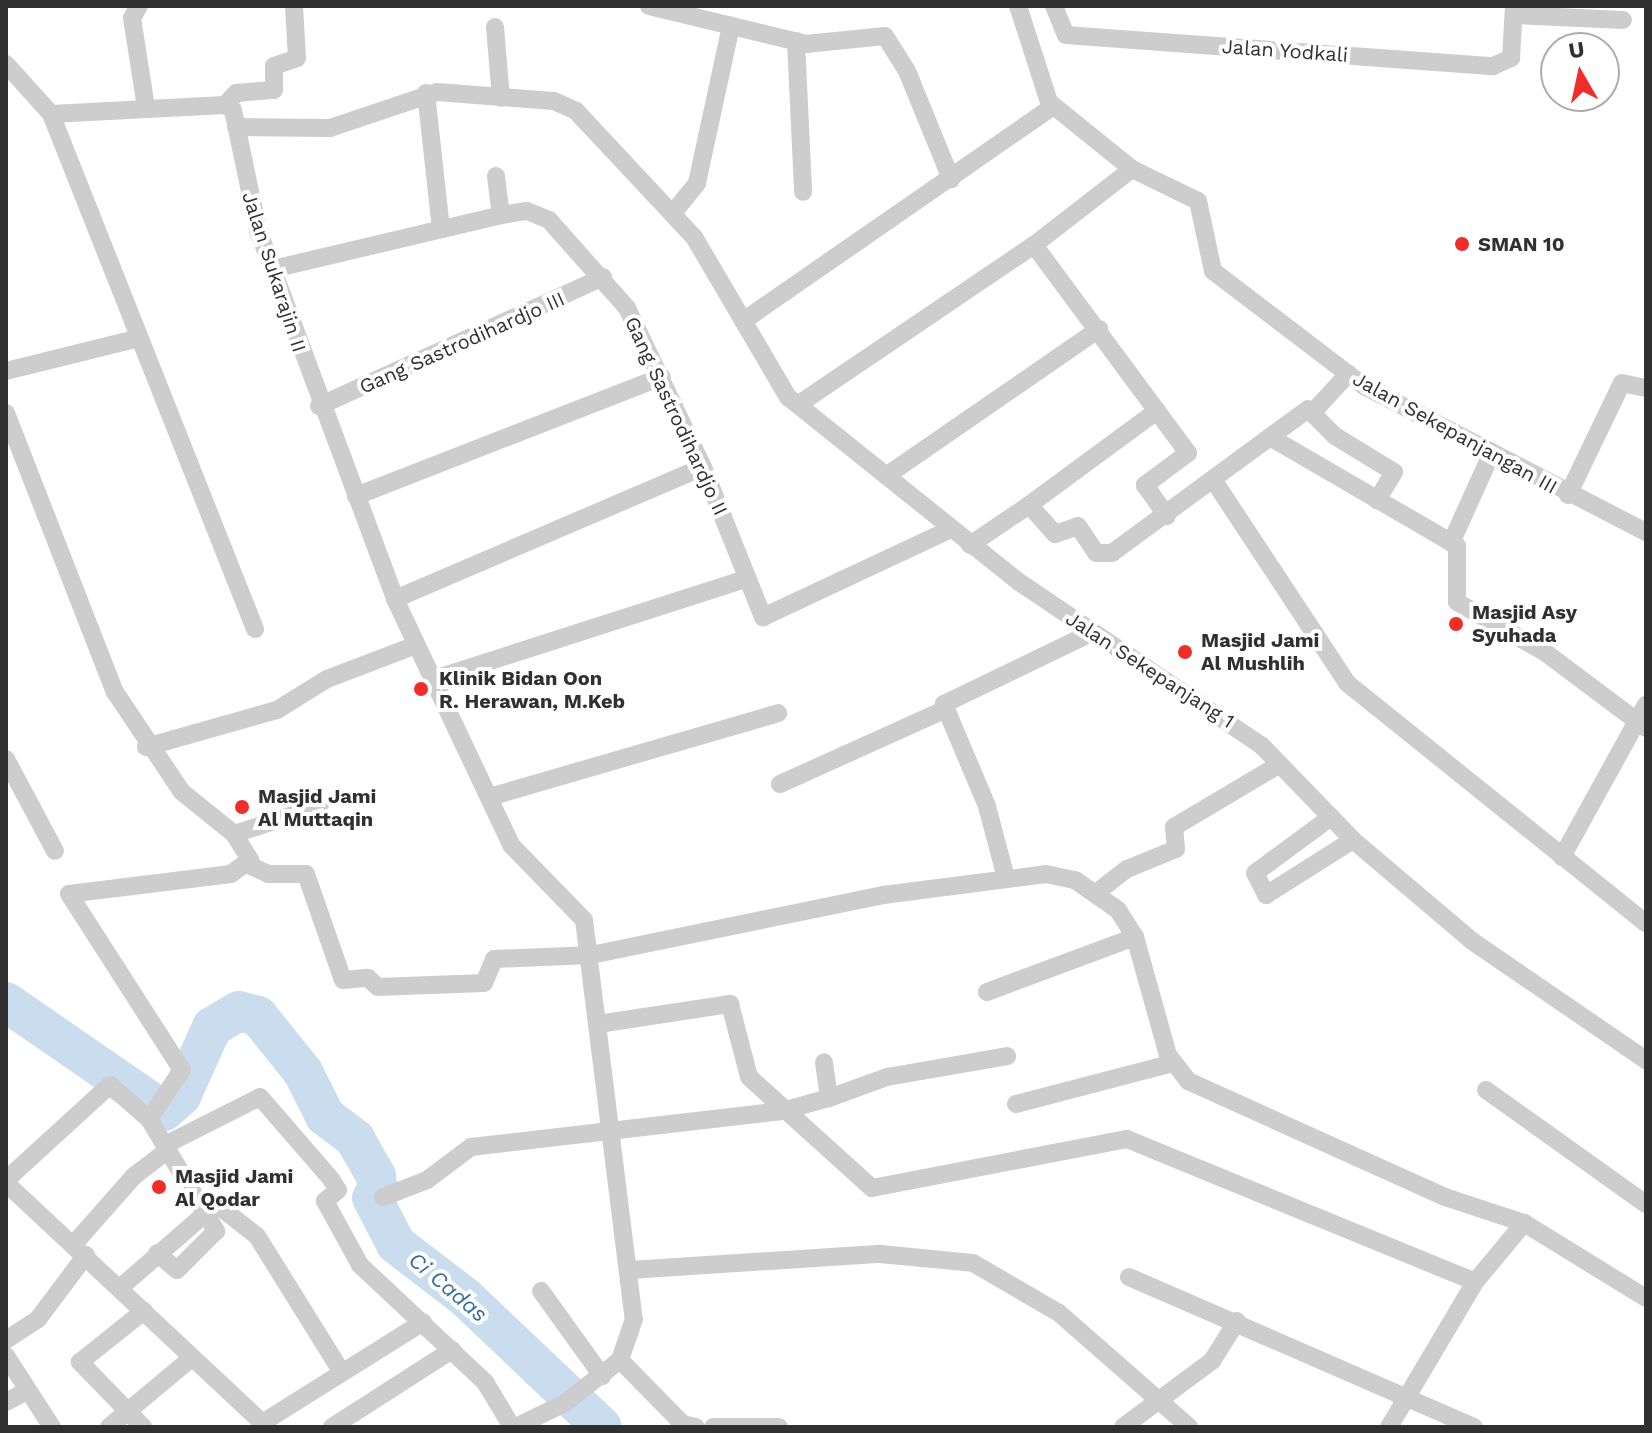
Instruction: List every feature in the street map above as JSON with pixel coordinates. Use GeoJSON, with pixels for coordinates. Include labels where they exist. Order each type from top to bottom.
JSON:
{"type":"FeatureCollection","features":[{"type":"Feature","properties":{"kind":"street"},"geometry":{"type":"LineString","coordinates":[[139,6],[132,18],[146,107]]}},
{"type":"Feature","properties":{"kind":"street"},"geometry":{"type":"LineString","coordinates":[[51,114],[225,105],[236,93],[274,90],[274,66],[297,58],[294,6]]}},
{"type":"Feature","properties":{"kind":"street"},"geometry":{"type":"LineString","coordinates":[[649,6],[796,41],[833,46],[885,36],[907,71],[951,179]]}},
{"type":"Feature","properties":{"kind":"street","name":"Jalan Sekepanjangan III"},"geometry":{"type":"LineString","coordinates":[[1018,6],[1036,80],[1053,106],[1132,169],[1198,201],[1213,271],[1348,374],[1568,495],[1646,532]]}},
{"type":"Feature","properties":{"kind":"street","name":"Jalan Yodkali"},"geometry":{"type":"LineString","coordinates":[[1054,6],[1066,35],[1503,65],[1511,58],[1514,10]]}},
{"type":"Feature","properties":{"kind":"street"},"geometry":{"type":"LineString","coordinates":[[1514,10],[1623,20]]}},
{"type":"Feature","properties":{"kind":"street"},"geometry":{"type":"LineString","coordinates":[[673,213],[697,183],[731,26]]}},
{"type":"Feature","properties":{"kind":"street"},"geometry":{"type":"LineString","coordinates":[[495,27],[501,98]]}},
{"type":"Feature","properties":{"kind":"street"},"geometry":{"type":"LineString","coordinates":[[796,41],[803,192]]}},
{"type":"Feature","properties":{"kind":"street"},"geometry":{"type":"LineString","coordinates":[[6,64],[51,114],[135,339],[255,629]]}},
{"type":"Feature","properties":{"kind":"street"},"geometry":{"type":"LineString","coordinates":[[236,127],[330,128],[426,93],[441,229]]}},
{"type":"Feature","properties":{"kind":"street","name":"Jalan Sekepanjang 1"},"geometry":{"type":"LineString","coordinates":[[426,93],[501,98],[576,111],[673,213],[721,275],[779,386],[799,404],[949,530],[1091,633],[1207,704],[1280,764],[1353,840],[1472,941],[1646,1060]]}},
{"type":"Feature","properties":{"kind":"street","name":"Jalan Sukarajin II"},"geometry":{"type":"LineString","coordinates":[[225,105],[236,127],[247,194],[319,406],[395,599],[493,796],[512,846],[584,920],[591,955],[607,1131],[630,1270],[634,1319],[620,1360]]}},
{"type":"Feature","properties":{"kind":"street"},"geometry":{"type":"LineString","coordinates":[[743,321],[1053,106]]}},
{"type":"Feature","properties":{"kind":"street"},"geometry":{"type":"LineString","coordinates":[[799,404],[1034,245],[1132,169]]}},
{"type":"Feature","properties":{"kind":"street"},"geometry":{"type":"LineString","coordinates":[[496,176],[501,215]]}},
{"type":"Feature","properties":{"kind":"street","name":"Gang Sastrodihardjo II"},"geometry":{"type":"LineString","coordinates":[[273,269],[501,215],[527,211],[549,220],[603,277],[662,377],[703,467],[763,617],[949,530]]}},
{"type":"Feature","properties":{"kind":"street"},"geometry":{"type":"LineString","coordinates":[[1034,245],[1188,453],[1145,485],[1167,516]]}},
{"type":"Feature","properties":{"kind":"street","name":"Gang Sastrodihardjo III"},"geometry":{"type":"LineString","coordinates":[[319,406],[603,277]]}},
{"type":"Feature","properties":{"kind":"street"},"geometry":{"type":"LineString","coordinates":[[886,476],[1099,329]]}},
{"type":"Feature","properties":{"kind":"street"},"geometry":{"type":"LineString","coordinates":[[6,371],[135,339]]}},
{"type":"Feature","properties":{"kind":"street"},"geometry":{"type":"LineString","coordinates":[[1029,505],[1055,534],[1078,526],[1104,556],[1167,516],[1214,481],[1270,437],[1293,414],[1313,412],[1348,374]]}},
{"type":"Feature","properties":{"kind":"street"},"geometry":{"type":"LineString","coordinates":[[356,496],[662,377]]}},
{"type":"Feature","properties":{"kind":"street"},"geometry":{"type":"LineString","coordinates":[[1568,495],[1622,383],[1646,388]]}},
{"type":"Feature","properties":{"kind":"street"},"geometry":{"type":"LineString","coordinates":[[970,545],[1157,411]]}},
{"type":"Feature","properties":{"kind":"street"},"geometry":{"type":"LineString","coordinates":[[1313,412],[1335,436],[1394,472],[1377,500]]}},
{"type":"Feature","properties":{"kind":"street"},"geometry":{"type":"LineString","coordinates":[[6,413],[94,644],[146,747],[182,792],[234,834],[249,865],[268,874],[306,874],[343,980],[368,978],[378,987],[484,983],[491,960],[591,955],[1006,878],[1046,874],[1096,893],[1135,937],[1173,1063],[1188,1081],[1445,1197],[1524,1223],[1646,1298]]}},
{"type":"Feature","properties":{"kind":"street"},"geometry":{"type":"LineString","coordinates":[[1270,437],[1451,543],[1463,558],[1453,590],[1457,602],[1546,653],[1642,726]]}},
{"type":"Feature","properties":{"kind":"street"},"geometry":{"type":"LineString","coordinates":[[1451,543],[1492,452]]}},
{"type":"Feature","properties":{"kind":"street"},"geometry":{"type":"LineString","coordinates":[[395,599],[703,467]]}},
{"type":"Feature","properties":{"kind":"street"},"geometry":{"type":"LineString","coordinates":[[1214,481],[1347,683],[1646,923]]}},
{"type":"Feature","properties":{"kind":"street"},"geometry":{"type":"LineString","coordinates":[[434,679],[746,579]]}},
{"type":"Feature","properties":{"kind":"street"},"geometry":{"type":"LineString","coordinates":[[1006,878],[987,806],[944,710],[947,700],[1091,633]]}},
{"type":"Feature","properties":{"kind":"street"},"geometry":{"type":"LineString","coordinates":[[146,747],[277,710],[327,679],[416,645]]}},
{"type":"Feature","properties":{"kind":"street"},"geometry":{"type":"LineString","coordinates":[[1562,857],[1642,726],[1646,705]]}},
{"type":"Feature","properties":{"kind":"street"},"geometry":{"type":"LineString","coordinates":[[780,784],[944,710]]}},
{"type":"Feature","properties":{"kind":"street"},"geometry":{"type":"LineString","coordinates":[[493,796],[778,713]]}},
{"type":"Feature","properties":{"kind":"street"},"geometry":{"type":"LineString","coordinates":[[6,759],[55,851]]}},
{"type":"Feature","properties":{"kind":"street"},"geometry":{"type":"LineString","coordinates":[[1096,893],[1127,869],[1176,849],[1174,827],[1280,764]]}},
{"type":"Feature","properties":{"kind":"street"},"geometry":{"type":"LineString","coordinates":[[234,834],[320,806]]}},
{"type":"Feature","properties":{"kind":"street"},"geometry":{"type":"LineString","coordinates":[[1331,817],[1255,873],[1266,895],[1353,840]]}},
{"type":"Feature","properties":{"kind":"street"},"geometry":{"type":"LineString","coordinates":[[156,1111],[182,1070],[69,894],[231,874],[249,865]]}},
{"type":"Feature","properties":{"kind":"street"},"geometry":{"type":"LineString","coordinates":[[987,992],[1135,937]]}},
{"type":"Feature","properties":{"kind":"street"},"geometry":{"type":"LineString","coordinates":[[598,1024],[730,1004],[749,1077],[782,1111],[878,1189],[1048,1152],[1141,1143],[1475,1282]]}},
{"type":"Feature","properties":{"kind":"street"},"geometry":{"type":"LineString","coordinates":[[383,1197],[427,1180],[471,1147],[782,1111],[887,1077],[1007,1056]]}},
{"type":"Feature","properties":{"kind":"street"},"geometry":{"type":"LineString","coordinates":[[824,1062],[829,1098]]}},
{"type":"Feature","properties":{"kind":"street"},"geometry":{"type":"LineString","coordinates":[[1016,1104],[1173,1063]]}},
{"type":"Feature","properties":{"kind":"street"},"geometry":{"type":"LineString","coordinates":[[157,1253],[177,1270],[196,1255],[216,1231],[166,1148],[156,1111],[110,1085],[6,1181],[121,1287],[189,1360],[264,1425],[341,1371],[423,1322]]}},
{"type":"Feature","properties":{"kind":"street"},"geometry":{"type":"LineString","coordinates":[[1486,1090],[1646,1204]]}},
{"type":"Feature","properties":{"kind":"street"},"geometry":{"type":"LineString","coordinates":[[6,1340],[38,1319],[80,1249],[134,1176],[166,1148],[260,1097],[338,1190],[325,1201],[360,1265],[485,1382],[514,1427],[565,1403],[620,1360],[683,1424],[696,1427]]}},
{"type":"Feature","properties":{"kind":"street"},"geometry":{"type":"LineString","coordinates":[[121,1287],[203,1210],[216,1204],[257,1236],[341,1371]]}},
{"type":"Feature","properties":{"kind":"street"},"geometry":{"type":"LineString","coordinates":[[1389,1427],[1475,1282],[1524,1223]]}},
{"type":"Feature","properties":{"kind":"street"},"geometry":{"type":"LineString","coordinates":[[630,1270],[880,1254],[973,1263],[1059,1313],[1189,1427]]}},
{"type":"Feature","properties":{"kind":"street"},"geometry":{"type":"LineString","coordinates":[[1129,1277],[1237,1321],[1474,1427]]}},
{"type":"Feature","properties":{"kind":"street"},"geometry":{"type":"LineString","coordinates":[[541,1291],[602,1376]]}},
{"type":"Feature","properties":{"kind":"street"},"geometry":{"type":"LineString","coordinates":[[143,1427],[80,1362],[144,1311]]}},
{"type":"Feature","properties":{"kind":"street"},"geometry":{"type":"LineString","coordinates":[[1123,1427],[1212,1361],[1237,1321]]}},
{"type":"Feature","properties":{"kind":"street"},"geometry":{"type":"LineString","coordinates":[[332,1427],[452,1350]]}},
{"type":"Feature","properties":{"kind":"street"},"geometry":{"type":"LineString","coordinates":[[6,1356],[52,1427]]}},
{"type":"Feature","properties":{"kind":"street"},"geometry":{"type":"LineString","coordinates":[[109,1427],[189,1360]]}},
{"type":"Feature","properties":{"kind":"street"},"geometry":{"type":"LineString","coordinates":[[6,1402],[27,1391]]}},
{"type":"Feature","properties":{"kind":"street"},"geometry":{"type":"LineString","coordinates":[[713,1427],[779,1427]]}},
{"type":"Feature","properties":{"kind":"waterway","name":"Ci Cadas"},"geometry":{"type":"LineString","coordinates":[[6,1002],[164,1111],[181,1096],[212,1027],[239,1011],[258,1016],[303,1072],[325,1116],[355,1139],[376,1176],[378,1194],[372,1198],[396,1244],[466,1298],[602,1427]]}},
{"type":"Feature","properties":{"kind":"place","name":"SMAN 10"},"geometry":{"type":"Point","coordinates":[1462,244]}},
{"type":"Feature","properties":{"kind":"place","name":"Masjid Asy Syuhada"},"geometry":{"type":"Point","coordinates":[1456,624]}},
{"type":"Feature","properties":{"kind":"place","name":"Masjid Jami Al Mushlih"},"geometry":{"type":"Point","coordinates":[1185,652]}},
{"type":"Feature","properties":{"kind":"place","name":"Klinik Bidan Oon R. Herawan, M.Keb"},"geometry":{"type":"Point","coordinates":[421,689]}},
{"type":"Feature","properties":{"kind":"place","name":"Masjid Jami Al Muttaqin"},"geometry":{"type":"Point","coordinates":[242,807]}},
{"type":"Feature","properties":{"kind":"place","name":"Masjid Jami Al Qodar"},"geometry":{"type":"Point","coordinates":[159,1187]}}]}
